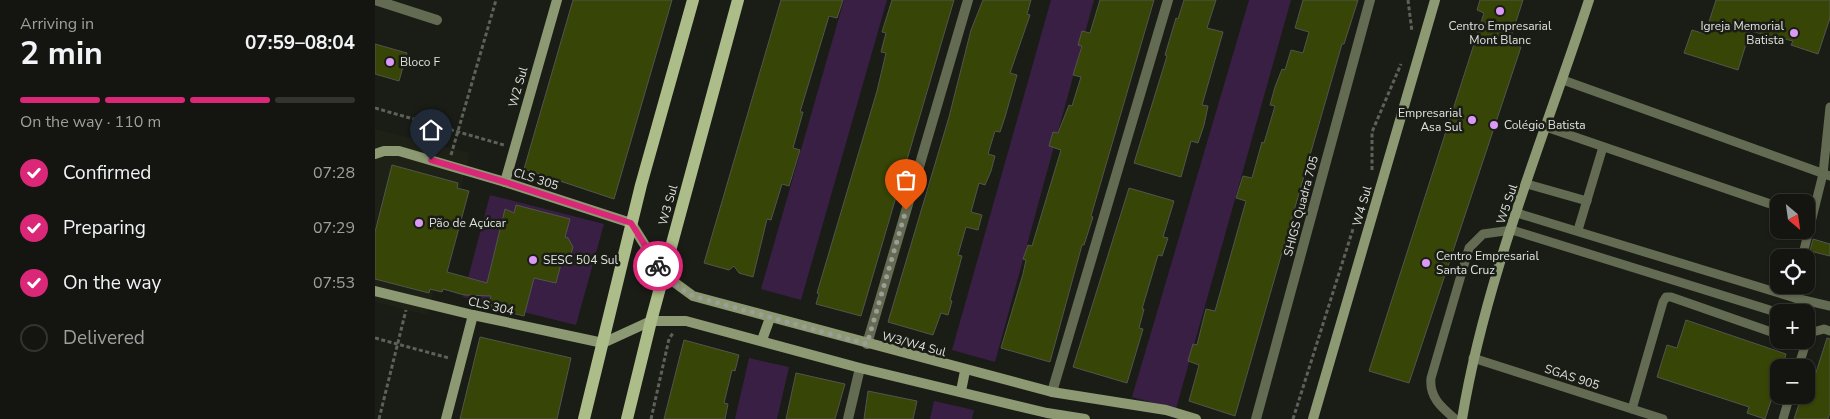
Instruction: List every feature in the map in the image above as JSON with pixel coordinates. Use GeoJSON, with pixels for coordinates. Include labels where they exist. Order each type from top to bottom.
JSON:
{"type":"FeatureCollection","features":[{"type":"Feature","properties":{"kind":"main road","name":"W2 Sul"},"geometry":{"type":"LineString","coordinates":[[505,182],[557,0]]}},
{"type":"Feature","properties":{"kind":"main road"},"geometry":{"type":"LineString","coordinates":[[584,419],[631,223],[693,0]]}},
{"type":"Feature","properties":{"kind":"main road","name":"W3 Sul"},"geometry":{"type":"LineString","coordinates":[[627,419],[663,274],[739,0]]}},
{"type":"Feature","properties":{"kind":"main road","name":"W4 Sul"},"geometry":{"type":"LineString","coordinates":[[1313,419],[1435,0]]}},
{"type":"Feature","properties":{"kind":"main road","name":"W5 Sul"},"geometry":{"type":"LineString","coordinates":[[1462,419],[1473,358],[1517,213],[1589,0]]}},
{"type":"Feature","properties":{"kind":"main road","name":"CLS 305"},"geometry":{"type":"LineString","coordinates":[[375,154],[384,151],[399,151],[505,182],[631,223]]}},
{"type":"Feature","properties":{"kind":"main road","name":"W3/W4 Sul"},"geometry":{"type":"LineString","coordinates":[[631,223],[663,274],[693,296],[965,371],[1052,392],[1196,419]]}},
{"type":"Feature","properties":{"kind":"main road","name":"CLS 304"},"geometry":{"type":"LineString","coordinates":[[375,291],[473,315],[603,343]]}},
{"type":"Feature","properties":{"kind":"main road"},"geometry":{"type":"LineString","coordinates":[[447,419],[473,315]]}},
{"type":"Feature","properties":{"kind":"main road"},"geometry":{"type":"LineString","coordinates":[[763,340],[769,318]]}},
{"type":"Feature","properties":{"kind":"main road"},"geometry":{"type":"LineString","coordinates":[[603,343],[651,321],[669,319],[686,321],[763,340],[860,368],[961,391],[1046,416],[1085,419]]}},
{"type":"Feature","properties":{"kind":"main road"},"geometry":{"type":"LineString","coordinates":[[961,391],[965,371]]}},
{"type":"Feature","properties":{"kind":"street"},"geometry":{"type":"LineString","coordinates":[[375,0],[437,20]]}},
{"type":"Feature","properties":{"kind":"street"},"geometry":{"type":"LineString","coordinates":[[867,344],[968,0]]}},
{"type":"Feature","properties":{"kind":"street"},"geometry":{"type":"LineString","coordinates":[[1052,392],[1168,0]]}},
{"type":"Feature","properties":{"kind":"street","name":"SHIGS Quadra 705"},"geometry":{"type":"LineString","coordinates":[[1256,419],[1369,0]]}},
{"type":"Feature","properties":{"kind":"street"},"geometry":{"type":"LineString","coordinates":[[848,419],[860,368]]}},
{"type":"Feature","properties":{"kind":"lane"},"geometry":{"type":"LineString","coordinates":[[1563,80],[1826,175]]}},
{"type":"Feature","properties":{"kind":"lane"},"geometry":{"type":"LineString","coordinates":[[1815,202],[1826,175],[1830,107]]}},
{"type":"Feature","properties":{"kind":"lane"},"geometry":{"type":"LineString","coordinates":[[1546,128],[1770,204]]}},
{"type":"Feature","properties":{"kind":"lane"},"geometry":{"type":"LineString","coordinates":[[1579,230],[1603,147]]}},
{"type":"Feature","properties":{"kind":"lane"},"geometry":{"type":"LineString","coordinates":[[1527,184],[1587,201]]}},
{"type":"Feature","properties":{"kind":"lane"},"geometry":{"type":"LineString","coordinates":[[1517,213],[1579,230],[1795,298],[1830,306]]}},
{"type":"Feature","properties":{"kind":"lane"},"geometry":{"type":"LineString","coordinates":[[1455,419],[1434,399],[1430,388],[1431,378],[1469,248],[1483,234],[1512,230],[1770,310]]}},
{"type":"Feature","properties":{"kind":"lane"},"geometry":{"type":"LineString","coordinates":[[1795,298],[1796,294]]}},
{"type":"Feature","properties":{"kind":"lane"},"geometry":{"type":"LineString","coordinates":[[1632,409],[1666,297],[1671,297],[1770,332]]}},
{"type":"Feature","properties":{"kind":"lane"},"geometry":{"type":"LineString","coordinates":[[1815,331],[1825,329],[1830,331]]}},
{"type":"Feature","properties":{"kind":"lane","name":"SGAS 905"},"geometry":{"type":"LineString","coordinates":[[1473,358],[1663,419]]}},
{"type":"Feature","properties":{"kind":"lane"},"geometry":{"type":"LineString","coordinates":[[1783,419],[1787,404]]}},
{"type":"Feature","properties":{"kind":"path"},"geometry":{"type":"LineString","coordinates":[[448,165],[496,0]]}},
{"type":"Feature","properties":{"kind":"path"},"geometry":{"type":"LineString","coordinates":[[1408,0],[1412,34]]}},
{"type":"Feature","properties":{"kind":"path"},"geometry":{"type":"LineString","coordinates":[[1372,171],[1372,132],[1404,58]]}},
{"type":"Feature","properties":{"kind":"path"},"geometry":{"type":"LineString","coordinates":[[375,108],[514,147]]}},
{"type":"Feature","properties":{"kind":"path"},"geometry":{"type":"LineString","coordinates":[[1293,419],[1354,226]]}},
{"type":"Feature","properties":{"kind":"path"},"geometry":{"type":"LineString","coordinates":[[379,419],[408,299]]}},
{"type":"Feature","properties":{"kind":"path"},"geometry":{"type":"LineString","coordinates":[[651,419],[669,339],[674,332],[681,333]]}},
{"type":"Feature","properties":{"kind":"path"},"geometry":{"type":"LineString","coordinates":[[375,338],[461,362]]}},
{"type":"Feature","properties":{"kind":"shaded area"},"geometry":{"type":"Polygon","coordinates":[[[844,0],[887,0],[801,300],[761,289],[844,0]]]}},
{"type":"Feature","properties":{"kind":"shaded area"},"geometry":{"type":"Polygon","coordinates":[[[1051,0],[1094,0],[995,362],[952,350],[1051,0]]]}},
{"type":"Feature","properties":{"kind":"shaded area"},"geometry":{"type":"Polygon","coordinates":[[[1249,0],[1291,0],[1176,409],[1132,397],[1249,0]]]}},
{"type":"Feature","properties":{"kind":"shaded area","name":"Pão de Açúcar"},"geometry":{"type":"Polygon","coordinates":[[[375,129],[470,153],[427,315],[375,302],[375,129]]]}},
{"type":"Feature","properties":{"kind":"shaded area","name":"SESC 504 Sul"},"geometry":{"type":"Polygon","coordinates":[[[490,195],[604,224],[576,325],[463,297],[490,195]]]}},
{"type":"Feature","properties":{"kind":"shaded area"},"geometry":{"type":"Polygon","coordinates":[[[749,358],[789,367],[777,419],[735,419],[749,358]]]}},
{"type":"Feature","properties":{"kind":"shaded area"},"geometry":{"type":"Polygon","coordinates":[[[934,401],[974,410],[972,419],[930,419],[934,401]]]}},
{"type":"Feature","properties":{"kind":"building"},"geometry":{"type":"Polygon","coordinates":[[[573,0],[672,0],[614,199],[524,169],[573,0]]]}},
{"type":"Feature","properties":{"kind":"building"},"geometry":{"type":"Polygon","coordinates":[[[781,0],[843,0],[837,18],[829,16],[800,112],[803,112],[793,148],[800,150],[789,186],[782,184],[771,220],[767,219],[753,277],[739,273],[734,266],[729,270],[704,263],[781,0]]]}},
{"type":"Feature","properties":{"kind":"building"},"geometry":{"type":"Polygon","coordinates":[[[892,0],[954,0],[861,316],[816,304],[819,294],[817,293],[877,91],[886,53],[881,52],[886,33],[882,32],[892,0]]]}},
{"type":"Feature","properties":{"kind":"building"},"geometry":{"type":"Polygon","coordinates":[[[983,0],[1031,0],[1027,14],[1030,15],[1010,73],[1017,75],[1005,117],[1000,132],[995,131],[988,154],[995,156],[991,171],[985,185],[979,183],[971,212],[982,215],[978,230],[966,227],[958,255],[962,256],[950,300],[952,301],[948,315],[941,313],[933,335],[888,322],[949,117],[971,30],[983,0]]]}},
{"type":"Feature","properties":{"kind":"building"},"geometry":{"type":"Polygon","coordinates":[[[1100,0],[1154,0],[1091,216],[1093,217],[1084,245],[1082,245],[1050,362],[1001,348],[1023,274],[1026,260],[1023,259],[1028,245],[1032,246],[1061,150],[1049,146],[1053,132],[1058,133],[1069,105],[1072,106],[1081,77],[1073,75],[1082,46],[1078,45],[1082,31],[1090,33],[1100,0]]]}},
{"type":"Feature","properties":{"kind":"building"},"geometry":{"type":"Polygon","coordinates":[[[1184,0],[1216,0],[1207,28],[1223,32],[1202,105],[1208,106],[1204,125],[1198,143],[1191,141],[1181,177],[1134,163],[1167,56],[1165,55],[1176,18],[1178,19],[1184,0]]]}},
{"type":"Feature","properties":{"kind":"building"},"geometry":{"type":"Polygon","coordinates":[[[1303,0],[1358,0],[1344,44],[1342,44],[1235,416],[1189,401],[1199,365],[1188,361],[1193,344],[1197,345],[1206,309],[1215,311],[1246,201],[1236,198],[1243,176],[1252,178],[1275,106],[1270,105],[1275,87],[1282,69],[1285,70],[1291,50],[1303,53],[1309,32],[1295,28],[1303,0]]]}},
{"type":"Feature","properties":{"kind":"building"},"geometry":{"type":"Polygon","coordinates":[[[1480,0],[1523,0],[1509,43],[1521,47],[1409,383],[1369,371],[1484,13],[1477,10],[1480,0]]]}},
{"type":"Feature","properties":{"kind":"building","name":"Igreja Memorial Batista"},"geometry":{"type":"Polygon","coordinates":[[[1716,0],[1830,0],[1830,18],[1818,54],[1791,45],[1793,41],[1750,31],[1738,70],[1684,53],[1692,30],[1705,34],[1716,0]]]}},
{"type":"Feature","properties":{"kind":"building","name":"Bloco F"},"geometry":{"type":"Polygon","coordinates":[[[375,44],[407,53],[399,81],[375,74],[375,44]]]}},
{"type":"Feature","properties":{"kind":"building"},"geometry":{"type":"Polygon","coordinates":[[[392,165],[458,183],[457,188],[469,191],[447,272],[487,283],[505,209],[514,213],[516,205],[570,219],[565,237],[568,238],[573,247],[570,257],[562,260],[556,283],[534,278],[524,316],[488,307],[491,296],[464,295],[443,289],[442,292],[430,289],[429,293],[375,279],[375,232],[392,165]]]}},
{"type":"Feature","properties":{"kind":"building"},"geometry":{"type":"Polygon","coordinates":[[[1129,188],[1174,201],[1163,237],[1168,238],[1162,256],[1158,255],[1142,309],[1144,309],[1139,328],[1143,329],[1127,383],[1073,367],[1129,188]]]}},
{"type":"Feature","properties":{"kind":"building"},"geometry":{"type":"Polygon","coordinates":[[[1813,239],[1830,244],[1830,256],[1815,252],[1815,249],[1810,249],[1813,239]]]}},
{"type":"Feature","properties":{"kind":"building"},"geometry":{"type":"Polygon","coordinates":[[[1686,320],[1786,354],[1785,359],[1770,359],[1770,404],[1765,419],[1747,413],[1749,407],[1657,377],[1667,345],[1677,348],[1686,320]]]}},
{"type":"Feature","properties":{"kind":"building"},"geometry":{"type":"Polygon","coordinates":[[[480,337],[571,358],[557,419],[460,419],[480,337]]]}},
{"type":"Feature","properties":{"kind":"building"},"geometry":{"type":"Polygon","coordinates":[[[1827,338],[1830,339],[1830,413],[1828,419],[1794,419],[1799,404],[1815,404],[1815,376],[1827,338]]]}},
{"type":"Feature","properties":{"kind":"building"},"geometry":{"type":"Polygon","coordinates":[[[684,340],[739,355],[735,371],[732,370],[724,403],[728,404],[725,419],[664,419],[684,340]]]}},
{"type":"Feature","properties":{"kind":"building"},"geometry":{"type":"Polygon","coordinates":[[[796,373],[845,384],[835,419],[786,419],[796,373]]]}},
{"type":"Feature","properties":{"kind":"building"},"geometry":{"type":"Polygon","coordinates":[[[868,391],[917,401],[913,419],[864,419],[868,391]]]}},
{"type":"Feature","properties":{"kind":"way so far"},"geometry":{"type":"LineString","coordinates":[[658,266],[663,274],[678,287],[693,296],[867,344],[906,210]]}},
{"type":"Feature","properties":{"kind":"place","name":"Centro Empresarial Mont Blanc"},"geometry":{"type":"Point","coordinates":[1500,11]}},
{"type":"Feature","properties":{"kind":"place","name":"Igreja Memorial Batista"},"geometry":{"type":"Point","coordinates":[1794,33]}},
{"type":"Feature","properties":{"kind":"place","name":"Bloco F"},"geometry":{"type":"Point","coordinates":[390,62]}},
{"type":"Feature","properties":{"kind":"place","name":"Empresarial Asa Sul"},"geometry":{"type":"Point","coordinates":[1472,120]}},
{"type":"Feature","properties":{"kind":"place","name":"Colégio Batista"},"geometry":{"type":"Point","coordinates":[1494,125]}},
{"type":"Feature","properties":{"kind":"place","name":"Pão de Açúcar"},"geometry":{"type":"Point","coordinates":[419,223]}},
{"type":"Feature","properties":{"kind":"place","name":"SESC 504 Sul"},"geometry":{"type":"Point","coordinates":[533,260]}},
{"type":"Feature","properties":{"kind":"place","name":"Centro Empresarial Santa Cruz"},"geometry":{"type":"Point","coordinates":[1426,263]}},
{"type":"Feature","properties":{"kind":"route"},"geometry":{"type":"LineString","coordinates":[[431,160],[631,223],[658,266]]}}]}
